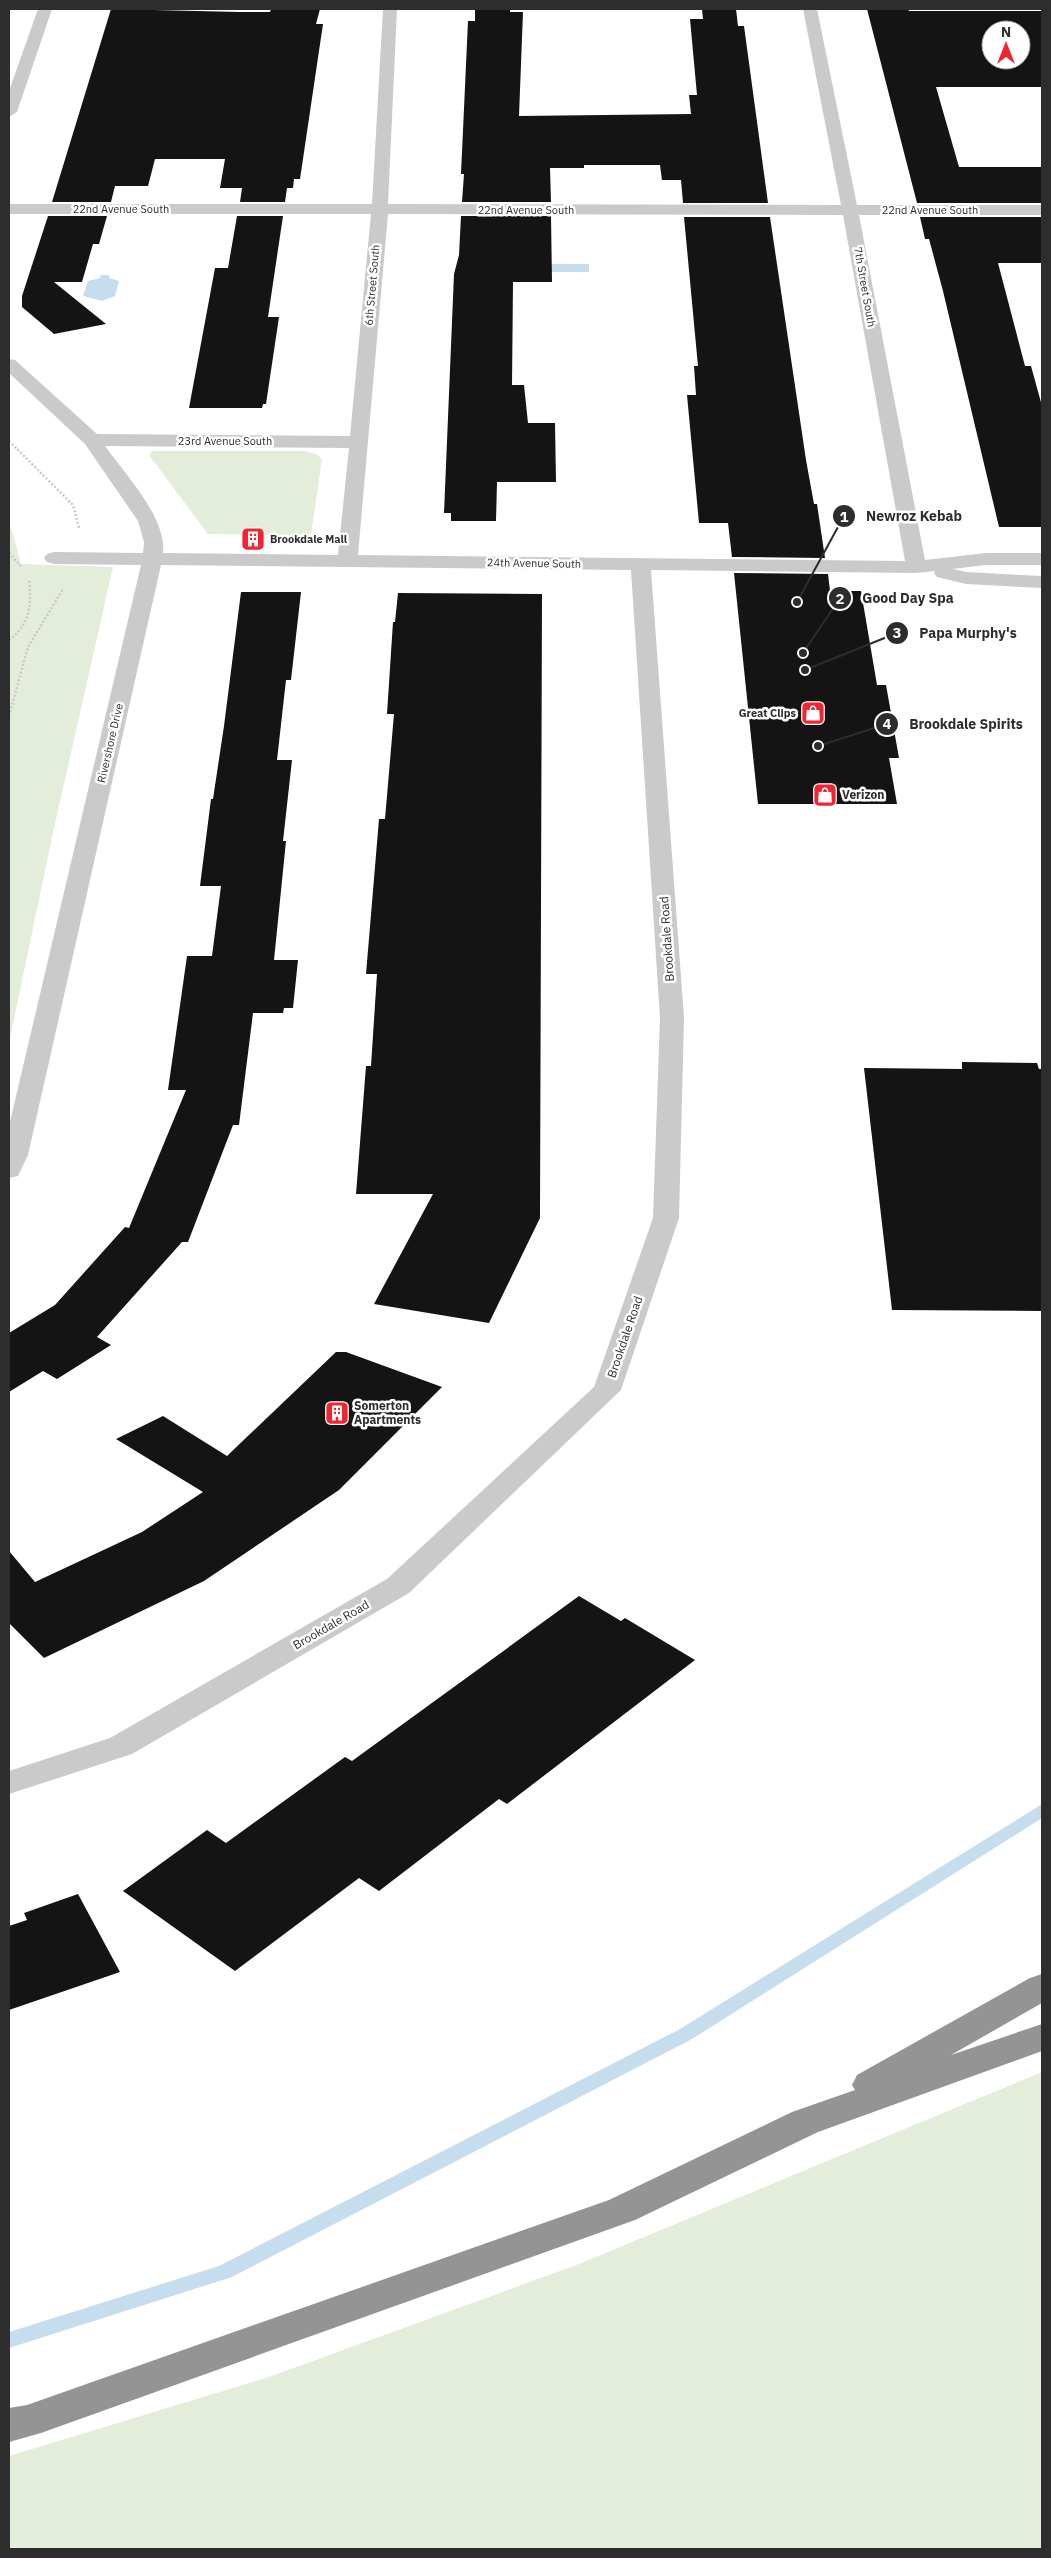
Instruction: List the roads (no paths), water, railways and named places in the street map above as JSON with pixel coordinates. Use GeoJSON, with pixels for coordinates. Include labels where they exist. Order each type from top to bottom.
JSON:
{"type":"FeatureCollection","features":[{"type":"Feature","properties":{"kind":"highway"},"geometry":{"type":"LineString","coordinates":[[9,2425],[46,2414],[622,2210],[805,2122],[1042,1987]]}},
{"type":"Feature","properties":{"kind":"highway"},"geometry":{"type":"LineString","coordinates":[[805,2122],[1042,2037]]}},
{"type":"Feature","properties":{"kind":"street","name":"6th Street South"},"geometry":{"type":"LineString","coordinates":[[348,560],[357,442],[380,210],[390,9]]}},
{"type":"Feature","properties":{"kind":"street","name":"7th Street South"},"geometry":{"type":"LineString","coordinates":[[810,9],[850,210],[916,567]]}},
{"type":"Feature","properties":{"kind":"street"},"geometry":{"type":"LineString","coordinates":[[9,112],[46,10]]}},
{"type":"Feature","properties":{"kind":"street","name":"22nd Avenue South"},"geometry":{"type":"LineString","coordinates":[[9,209],[1042,210]]}},
{"type":"Feature","properties":{"kind":"street","name":"Rivershore Drive"},"geometry":{"type":"LineString","coordinates":[[9,364],[92,440],[148,521],[154,542],[152,560],[15,1155],[9,1170]]}},
{"type":"Feature","properties":{"kind":"street","name":"23rd Avenue South"},"geometry":{"type":"LineString","coordinates":[[92,440],[357,442]]}},
{"type":"Feature","properties":{"kind":"street","name":"24th Avenue South"},"geometry":{"type":"LineString","coordinates":[[54,558],[916,567],[986,559],[1042,559]]}},
{"type":"Feature","properties":{"kind":"street","name":"Brookdale Road"},"geometry":{"type":"LineString","coordinates":[[9,1783],[121,1746],[398,1586],[607,1390],[666,1218],[672,1018],[641,564]]}},
{"type":"Feature","properties":{"kind":"street","name":"24th Avenue South"},"geometry":{"type":"LineString","coordinates":[[916,567],[966,578],[1042,582]]}},
{"type":"Feature","properties":{"kind":"water"},"geometry":{"type":"Polygon","coordinates":[[[547,264],[589,264],[589,272],[547,272],[547,264]]]}},
{"type":"Feature","properties":{"kind":"water"},"geometry":{"type":"Polygon","coordinates":[[[101,275],[109,275],[109,278],[119,281],[115,296],[102,301],[83,296],[88,281],[100,278],[101,275]]]}},
{"type":"Feature","properties":{"kind":"waterway"},"geometry":{"type":"LineString","coordinates":[[9,2340],[225,2272],[686,2034],[1042,1810]]}},
{"type":"Feature","properties":{"kind":"place","name":"Brookdale Mall"},"geometry":{"type":"Point","coordinates":[253,539]}},
{"type":"Feature","properties":{"kind":"place","name":"Newroz Kebab"},"geometry":{"type":"Point","coordinates":[797,602]}},
{"type":"Feature","properties":{"kind":"place","name":"Good Day Spa"},"geometry":{"type":"Point","coordinates":[803,653]}},
{"type":"Feature","properties":{"kind":"place","name":"Papa Murphy's"},"geometry":{"type":"Point","coordinates":[805,670]}},
{"type":"Feature","properties":{"kind":"place","name":"Great Clips"},"geometry":{"type":"Point","coordinates":[813,713]}},
{"type":"Feature","properties":{"kind":"place","name":"Brookdale Spirits"},"geometry":{"type":"Point","coordinates":[818,746]}},
{"type":"Feature","properties":{"kind":"place","name":"Verizon"},"geometry":{"type":"Point","coordinates":[825,795]}},
{"type":"Feature","properties":{"kind":"place","name":"Somerton Apartments"},"geometry":{"type":"Point","coordinates":[337,1413]}}]}
